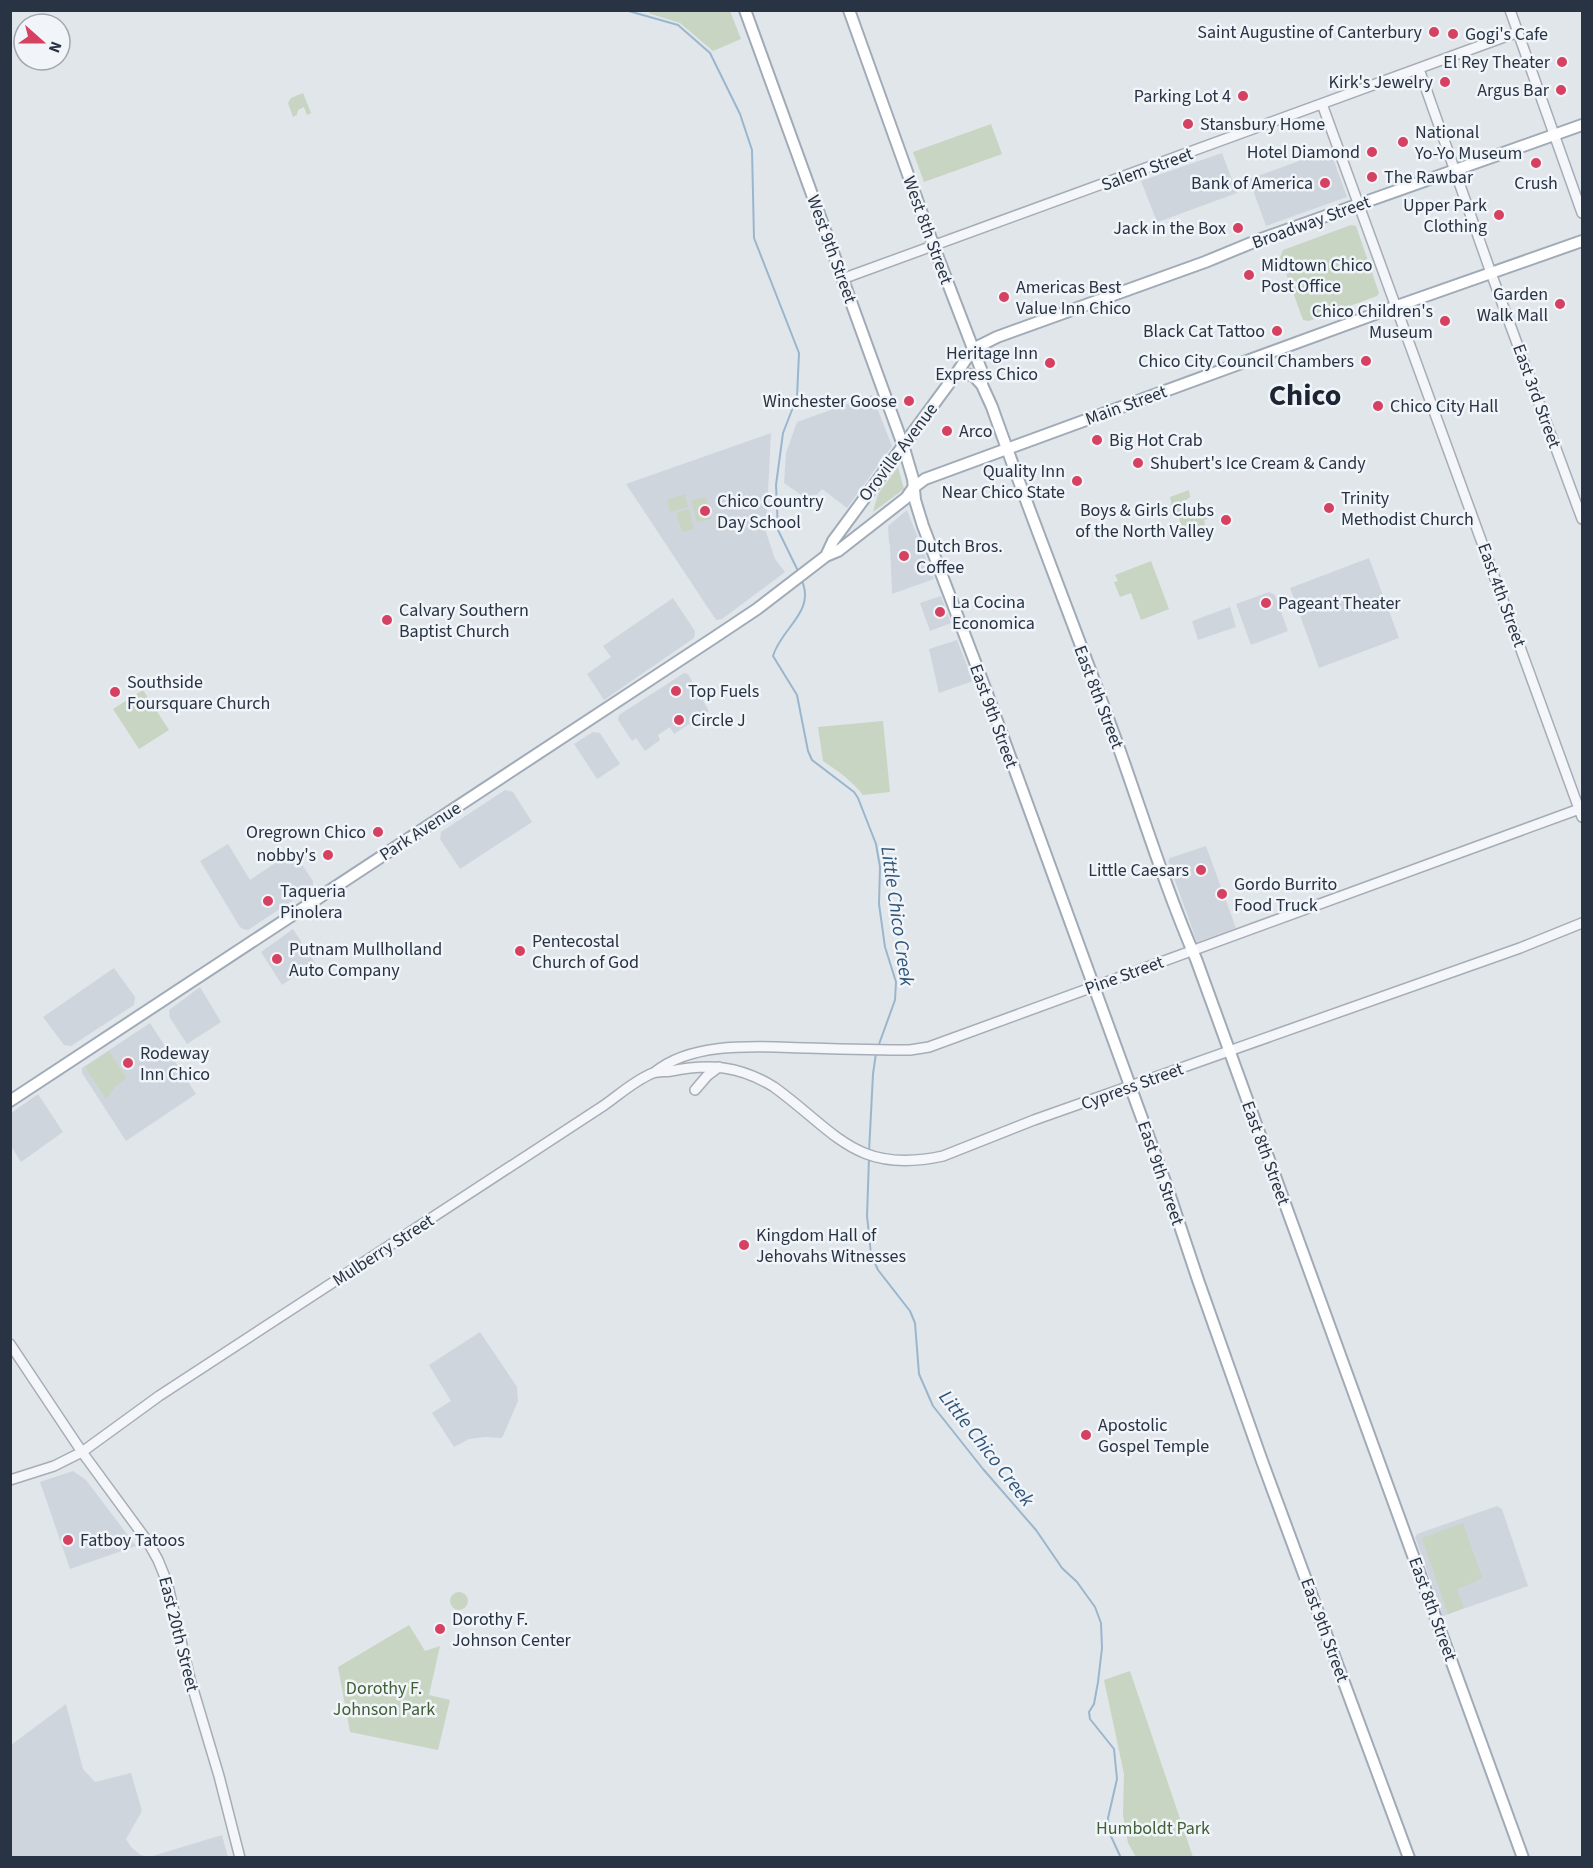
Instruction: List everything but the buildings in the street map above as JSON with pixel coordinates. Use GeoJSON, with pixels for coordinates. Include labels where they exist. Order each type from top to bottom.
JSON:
{"type":"FeatureCollection","features":[{"type":"Feature","properties":{"kind":"main road","name":"West 9th Street"},"geometry":{"type":"LineString","coordinates":[[745,10],[903,445],[913,479],[913,488]]}},
{"type":"Feature","properties":{"kind":"main road","name":"West 8th Street"},"geometry":{"type":"LineString","coordinates":[[849,10],[934,247],[982,372],[982,385],[1007,450]]}},
{"type":"Feature","properties":{"kind":"main road","name":"Broadway Street"},"geometry":{"type":"LineString","coordinates":[[973,349],[997,337],[1205,262],[1261,239],[1582,124]]}},
{"type":"Feature","properties":{"kind":"main road","name":"Main Street"},"geometry":{"type":"LineString","coordinates":[[826,556],[838,551],[855,538],[906,498],[913,488],[925,479],[1397,306],[1582,241]]}},
{"type":"Feature","properties":{"kind":"main road","name":"Oroville Avenue"},"geometry":{"type":"LineString","coordinates":[[826,556],[832,541],[973,349]]}},
{"type":"Feature","properties":{"kind":"main road"},"geometry":{"type":"LineString","coordinates":[[956,374],[973,375],[982,385]]}},
{"type":"Feature","properties":{"kind":"main road","name":"East 8th Street"},"geometry":{"type":"LineString","coordinates":[[1007,450],[1523,1857]]}},
{"type":"Feature","properties":{"kind":"main road","name":"East 9th Street"},"geometry":{"type":"LineString","coordinates":[[913,488],[923,526],[1167,1187],[1197,1280],[1262,1461],[1409,1857]]}},
{"type":"Feature","properties":{"kind":"main road","name":"Park Avenue"},"geometry":{"type":"LineString","coordinates":[[10,1101],[715,638],[826,556]]}},
{"type":"Feature","properties":{"kind":"street"},"geometry":{"type":"LineString","coordinates":[[1510,10],[1582,213]]}},
{"type":"Feature","properties":{"kind":"street","name":"Salem Street"},"geometry":{"type":"LineString","coordinates":[[842,279],[1518,32]]}},
{"type":"Feature","properties":{"kind":"street","name":"East 3rd Street"},"geometry":{"type":"LineString","coordinates":[[1419,69],[1582,519]]}},
{"type":"Feature","properties":{"kind":"street","name":"East 4th Street"},"geometry":{"type":"LineString","coordinates":[[1322,104],[1582,812]]}},
{"type":"Feature","properties":{"kind":"street","name":"Pine Street"},"geometry":{"type":"LineString","coordinates":[[655,1072],[665,1064],[682,1057],[729,1048],[910,1050],[929,1047],[1093,986],[1582,812]]}},
{"type":"Feature","properties":{"kind":"street","name":"Cypress Street"},"geometry":{"type":"LineString","coordinates":[[693,1067],[719,1067],[736,1070],[763,1080],[790,1099],[834,1137],[857,1151],[896,1161],[914,1161],[943,1156],[1034,1120],[1520,948],[1582,923]]}},
{"type":"Feature","properties":{"kind":"street","name":"Mulberry Street"},"geometry":{"type":"LineString","coordinates":[[10,1480],[54,1466],[82,1452],[159,1395],[637,1082],[655,1072],[693,1067]]}},
{"type":"Feature","properties":{"kind":"street"},"geometry":{"type":"LineString","coordinates":[[695,1090],[707,1076],[719,1067]]}},
{"type":"Feature","properties":{"kind":"street","name":"East 20th Street"},"geometry":{"type":"LineString","coordinates":[[10,1344],[82,1452],[148,1542],[167,1582],[190,1679],[240,1857]]}},
{"type":"Feature","properties":{"kind":"shaded area"},"geometry":{"type":"Polygon","coordinates":[[[1330,150],[1347,197],[1266,226],[1249,179],[1330,150]]]}},
{"type":"Feature","properties":{"kind":"shaded area"},"geometry":{"type":"Polygon","coordinates":[[[1222,153],[1237,193],[1155,223],[1157,222],[1141,181],[1222,153]]]}},
{"type":"Feature","properties":{"kind":"shaded area"},"geometry":{"type":"Polygon","coordinates":[[[872,395],[892,446],[847,508],[822,489],[811,502],[784,483],[786,453],[797,422],[872,395]]]}},
{"type":"Feature","properties":{"kind":"shaded area","name":"Chico Country Day School"},"geometry":{"type":"Polygon","coordinates":[[[771,433],[766,532],[775,559],[785,572],[722,619],[716,620],[626,484],[771,433]]]}},
{"type":"Feature","properties":{"kind":"shaded area"},"geometry":{"type":"Polygon","coordinates":[[[907,510],[934,579],[892,594],[888,526],[907,510]]]}},
{"type":"Feature","properties":{"kind":"shaded area"},"geometry":{"type":"Polygon","coordinates":[[[1369,558],[1399,638],[1319,668],[1290,588],[1369,558]]]}},
{"type":"Feature","properties":{"kind":"shaded area"},"geometry":{"type":"Polygon","coordinates":[[[1269,592],[1275,595],[1288,631],[1251,645],[1236,604],[1269,592]]]}},
{"type":"Feature","properties":{"kind":"shaded area"},"geometry":{"type":"Polygon","coordinates":[[[941,596],[951,623],[930,631],[920,603],[941,596]]]}},
{"type":"Feature","properties":{"kind":"shaded area"},"geometry":{"type":"Polygon","coordinates":[[[673,598],[695,631],[694,638],[604,700],[587,674],[611,657],[603,646],[673,598]]]}},
{"type":"Feature","properties":{"kind":"shaded area"},"geometry":{"type":"Polygon","coordinates":[[[1230,607],[1236,627],[1198,640],[1192,621],[1230,607]]]}},
{"type":"Feature","properties":{"kind":"shaded area"},"geometry":{"type":"Polygon","coordinates":[[[957,640],[973,681],[939,693],[929,649],[957,640]]]}},
{"type":"Feature","properties":{"kind":"shaded area"},"geometry":{"type":"Polygon","coordinates":[[[684,673],[688,674],[709,711],[674,734],[670,727],[658,735],[660,740],[645,751],[636,738],[632,741],[618,720],[619,715],[684,673]]]}},
{"type":"Feature","properties":{"kind":"shaded area"},"geometry":{"type":"Polygon","coordinates":[[[593,732],[600,733],[620,764],[597,779],[574,744],[593,732]]]}},
{"type":"Feature","properties":{"kind":"shaded area"},"geometry":{"type":"Polygon","coordinates":[[[505,790],[513,792],[532,822],[460,869],[440,839],[441,832],[505,790]]]}},
{"type":"Feature","properties":{"kind":"shaded area"},"geometry":{"type":"Polygon","coordinates":[[[228,844],[250,880],[293,851],[313,881],[313,887],[248,930],[243,929],[200,861],[228,844]]]}},
{"type":"Feature","properties":{"kind":"shaded area"},"geometry":{"type":"Polygon","coordinates":[[[1206,846],[1236,928],[1197,942],[1168,861],[1170,858],[1206,846]]]}},
{"type":"Feature","properties":{"kind":"shaded area"},"geometry":{"type":"Polygon","coordinates":[[[293,929],[315,963],[282,985],[261,952],[293,929]]]}},
{"type":"Feature","properties":{"kind":"shaded area"},"geometry":{"type":"Polygon","coordinates":[[[114,968],[135,997],[134,1005],[71,1046],[64,1045],[43,1017],[114,968]]]}},
{"type":"Feature","properties":{"kind":"shaded area"},"geometry":{"type":"Polygon","coordinates":[[[200,987],[221,1022],[187,1044],[170,1018],[169,1010],[200,987]]]}},
{"type":"Feature","properties":{"kind":"shaded area"},"geometry":{"type":"Polygon","coordinates":[[[150,1023],[196,1094],[126,1141],[82,1073],[82,1068],[150,1023]]]}},
{"type":"Feature","properties":{"kind":"shaded area"},"geometry":{"type":"Polygon","coordinates":[[[38,1094],[63,1132],[21,1162],[11,1146],[11,1113],[38,1094]]]}},
{"type":"Feature","properties":{"kind":"shaded area"},"geometry":{"type":"Polygon","coordinates":[[[480,1332],[517,1387],[518,1401],[501,1438],[469,1439],[454,1447],[432,1413],[451,1401],[429,1365],[480,1332]]]}},
{"type":"Feature","properties":{"kind":"shaded area"},"geometry":{"type":"Polygon","coordinates":[[[73,1471],[86,1480],[136,1546],[70,1569],[40,1482],[73,1471]]]}},
{"type":"Feature","properties":{"kind":"shaded area"},"geometry":{"type":"Polygon","coordinates":[[[1497,1506],[1502,1509],[1528,1586],[1443,1616],[1415,1537],[1417,1534],[1497,1506]]]}},
{"type":"Feature","properties":{"kind":"shaded area"},"geometry":{"type":"Polygon","coordinates":[[[66,1704],[83,1769],[95,1782],[131,1773],[142,1811],[126,1839],[132,1848],[141,1855],[149,1857],[11,1857],[11,1745],[66,1704]]]}},
{"type":"Feature","properties":{"kind":"shaded area"},"geometry":{"type":"Polygon","coordinates":[[[222,1835],[228,1857],[149,1857],[222,1835]]]}},
{"type":"Feature","properties":{"kind":"green space"},"geometry":{"type":"Polygon","coordinates":[[[654,11],[730,11],[741,39],[713,51],[680,23],[648,13],[654,11]]]}},
{"type":"Feature","properties":{"kind":"green space"},"geometry":{"type":"Polygon","coordinates":[[[303,93],[311,113],[307,115],[304,107],[298,110],[297,115],[293,117],[288,103],[291,98],[303,93]]]}},
{"type":"Feature","properties":{"kind":"green space"},"geometry":{"type":"Polygon","coordinates":[[[991,124],[1002,154],[924,182],[913,152],[991,124]]]}},
{"type":"Feature","properties":{"kind":"green space"},"geometry":{"type":"Polygon","coordinates":[[[1351,225],[1356,226],[1379,293],[1377,296],[1309,321],[1303,320],[1280,257],[1283,250],[1351,225]]]}},
{"type":"Feature","properties":{"kind":"green space"},"geometry":{"type":"Polygon","coordinates":[[[898,467],[904,489],[873,512],[878,494],[898,467]]]}},
{"type":"Feature","properties":{"kind":"green space"},"geometry":{"type":"Polygon","coordinates":[[[1189,490],[1190,497],[1181,504],[1180,513],[1173,512],[1170,497],[1189,490]]]}},
{"type":"Feature","properties":{"kind":"green space"},"geometry":{"type":"Polygon","coordinates":[[[685,494],[688,507],[670,512],[667,500],[685,494]]]}},
{"type":"Feature","properties":{"kind":"green space"},"geometry":{"type":"Polygon","coordinates":[[[706,497],[711,519],[697,522],[691,500],[706,497]]]}},
{"type":"Feature","properties":{"kind":"green space"},"geometry":{"type":"Polygon","coordinates":[[[1205,507],[1209,518],[1204,520],[1205,525],[1183,532],[1179,518],[1196,510],[1200,512],[1205,507]]]}},
{"type":"Feature","properties":{"kind":"green space"},"geometry":{"type":"Polygon","coordinates":[[[689,509],[694,529],[682,532],[676,513],[689,509]]]}},
{"type":"Feature","properties":{"kind":"green space"},"geometry":{"type":"Polygon","coordinates":[[[1151,561],[1169,609],[1141,620],[1131,593],[1120,597],[1114,582],[1118,581],[1115,575],[1151,561]]]}},
{"type":"Feature","properties":{"kind":"green space"},"geometry":{"type":"Polygon","coordinates":[[[143,690],[169,730],[139,749],[113,709],[143,690]]]}},
{"type":"Feature","properties":{"kind":"green space"},"geometry":{"type":"Polygon","coordinates":[[[883,721],[890,792],[863,795],[844,776],[823,761],[818,727],[883,721]]]}},
{"type":"Feature","properties":{"kind":"green space"},"geometry":{"type":"Polygon","coordinates":[[[109,1051],[127,1078],[116,1086],[106,1099],[85,1067],[109,1051]]]}},
{"type":"Feature","properties":{"kind":"green space"},"geometry":{"type":"Polygon","coordinates":[[[1463,1523],[1482,1577],[1457,1589],[1464,1608],[1448,1614],[1422,1538],[1463,1523]]]}},
{"type":"Feature","properties":{"kind":"green space"},"geometry":{"type":"Polygon","coordinates":[[[455,1592],[463,1592],[468,1597],[466,1608],[455,1610],[450,1605],[450,1597],[455,1592]]]}},
{"type":"Feature","properties":{"kind":"green space","name":"Dorothy F. Johnson Park"},"geometry":{"type":"Polygon","coordinates":[[[409,1625],[425,1651],[440,1646],[429,1695],[450,1700],[438,1750],[350,1732],[338,1667],[409,1625]]]}},
{"type":"Feature","properties":{"kind":"green space","name":"Humboldt Park"},"geometry":{"type":"Polygon","coordinates":[[[1130,1671],[1193,1857],[1136,1857],[1128,1843],[1123,1815],[1124,1774],[1104,1680],[1130,1671]]]}},
{"type":"Feature","properties":{"kind":"waterway","name":"Little Chico Creek"},"geometry":{"type":"LineString","coordinates":[[625,10],[678,25],[710,53],[740,114],[752,150],[754,238],[799,353],[797,397],[783,433],[776,485],[778,530],[799,573]]}},
{"type":"Feature","properties":{"kind":"waterway","name":"Little Chico Creek"},"geometry":{"type":"LineString","coordinates":[[801,579],[805,590],[801,610],[773,656],[797,695],[808,751],[812,760],[854,792],[876,844],[880,867],[879,904],[885,947],[896,982],[895,1000],[878,1047]]}},
{"type":"Feature","properties":{"kind":"waterway","name":"Little Chico Creek"},"geometry":{"type":"LineString","coordinates":[[869,1152],[876,1053]]}},
{"type":"Feature","properties":{"kind":"waterway","name":"Little Chico Creek"},"geometry":{"type":"LineString","coordinates":[[869,1158],[867,1216],[871,1254],[878,1270],[910,1311],[915,1323],[919,1374],[933,1406],[1036,1530],[1062,1568],[1077,1582],[1095,1607],[1101,1623],[1102,1648],[1098,1682],[1094,1704],[1089,1712],[1090,1719],[1114,1749],[1117,1779],[1108,1818],[1109,1832],[1121,1858]]}},
{"type":"Feature","properties":{"kind":"place","name":"Saint Augustine of Canterbury"},"geometry":{"type":"Point","coordinates":[1434,32]}},
{"type":"Feature","properties":{"kind":"place","name":"Gogi's Cafe"},"geometry":{"type":"Point","coordinates":[1453,34]}},
{"type":"Feature","properties":{"kind":"place","name":"El Rey Theater"},"geometry":{"type":"Point","coordinates":[1562,62]}},
{"type":"Feature","properties":{"kind":"place","name":"Kirk's Jewelry"},"geometry":{"type":"Point","coordinates":[1445,82]}},
{"type":"Feature","properties":{"kind":"place","name":"Argus Bar"},"geometry":{"type":"Point","coordinates":[1561,90]}},
{"type":"Feature","properties":{"kind":"place","name":"Parking Lot 4"},"geometry":{"type":"Point","coordinates":[1243,96]}},
{"type":"Feature","properties":{"kind":"place","name":"Stansbury Home"},"geometry":{"type":"Point","coordinates":[1188,124]}},
{"type":"Feature","properties":{"kind":"place","name":"National Yo-Yo Museum"},"geometry":{"type":"Point","coordinates":[1403,142]}},
{"type":"Feature","properties":{"kind":"place","name":"Hotel Diamond"},"geometry":{"type":"Point","coordinates":[1372,152]}},
{"type":"Feature","properties":{"kind":"place","name":"Crush"},"geometry":{"type":"Point","coordinates":[1536,163]}},
{"type":"Feature","properties":{"kind":"place","name":"The Rawbar"},"geometry":{"type":"Point","coordinates":[1372,177]}},
{"type":"Feature","properties":{"kind":"place","name":"Bank of America"},"geometry":{"type":"Point","coordinates":[1325,183]}},
{"type":"Feature","properties":{"kind":"place","name":"Upper Park Clothing"},"geometry":{"type":"Point","coordinates":[1499,215]}},
{"type":"Feature","properties":{"kind":"place","name":"Jack in the Box"},"geometry":{"type":"Point","coordinates":[1238,228]}},
{"type":"Feature","properties":{"kind":"place","name":"Midtown Chico Post Office"},"geometry":{"type":"Point","coordinates":[1249,275]}},
{"type":"Feature","properties":{"kind":"place","name":"Americas Best Value Inn Chico"},"geometry":{"type":"Point","coordinates":[1004,297]}},
{"type":"Feature","properties":{"kind":"place","name":"Garden Walk Mall"},"geometry":{"type":"Point","coordinates":[1560,304]}},
{"type":"Feature","properties":{"kind":"place","name":"Chico Children's Museum"},"geometry":{"type":"Point","coordinates":[1445,321]}},
{"type":"Feature","properties":{"kind":"place","name":"Black Cat Tattoo"},"geometry":{"type":"Point","coordinates":[1277,331]}},
{"type":"Feature","properties":{"kind":"place","name":"Chico City Council Chambers"},"geometry":{"type":"Point","coordinates":[1366,361]}},
{"type":"Feature","properties":{"kind":"place","name":"Heritage Inn Express Chico"},"geometry":{"type":"Point","coordinates":[1050,363]}},
{"type":"Feature","properties":{"kind":"place","name":"Winchester Goose"},"geometry":{"type":"Point","coordinates":[909,401]}},
{"type":"Feature","properties":{"kind":"place","name":"Chico City Hall"},"geometry":{"type":"Point","coordinates":[1378,406]}},
{"type":"Feature","properties":{"kind":"place","name":"Arco"},"geometry":{"type":"Point","coordinates":[947,431]}},
{"type":"Feature","properties":{"kind":"place","name":"Big Hot Crab"},"geometry":{"type":"Point","coordinates":[1097,440]}},
{"type":"Feature","properties":{"kind":"place","name":"Shubert's Ice Cream & Candy"},"geometry":{"type":"Point","coordinates":[1138,463]}},
{"type":"Feature","properties":{"kind":"place","name":"Quality Inn Near Chico State"},"geometry":{"type":"Point","coordinates":[1077,481]}},
{"type":"Feature","properties":{"kind":"place","name":"Trinity Methodist Church"},"geometry":{"type":"Point","coordinates":[1329,508]}},
{"type":"Feature","properties":{"kind":"place","name":"Chico Country Day School"},"geometry":{"type":"Point","coordinates":[705,511]}},
{"type":"Feature","properties":{"kind":"place","name":"Boys & Girls Clubs of the North Valley"},"geometry":{"type":"Point","coordinates":[1226,520]}},
{"type":"Feature","properties":{"kind":"place","name":"Dutch Bros. Coffee"},"geometry":{"type":"Point","coordinates":[904,556]}},
{"type":"Feature","properties":{"kind":"place","name":"Pageant Theater"},"geometry":{"type":"Point","coordinates":[1266,603]}},
{"type":"Feature","properties":{"kind":"place","name":"La Cocina Economica"},"geometry":{"type":"Point","coordinates":[940,612]}},
{"type":"Feature","properties":{"kind":"place","name":"Calvary Southern Baptist Church"},"geometry":{"type":"Point","coordinates":[387,620]}},
{"type":"Feature","properties":{"kind":"place","name":"Top Fuels"},"geometry":{"type":"Point","coordinates":[676,691]}},
{"type":"Feature","properties":{"kind":"place","name":"Southside Foursquare Church"},"geometry":{"type":"Point","coordinates":[115,692]}},
{"type":"Feature","properties":{"kind":"place","name":"Circle J"},"geometry":{"type":"Point","coordinates":[679,720]}},
{"type":"Feature","properties":{"kind":"place","name":"Oregrown Chico"},"geometry":{"type":"Point","coordinates":[378,832]}},
{"type":"Feature","properties":{"kind":"place","name":"nobby's"},"geometry":{"type":"Point","coordinates":[328,855]}},
{"type":"Feature","properties":{"kind":"place","name":"Little Caesars"},"geometry":{"type":"Point","coordinates":[1201,870]}},
{"type":"Feature","properties":{"kind":"place","name":"Gordo Burrito Food Truck"},"geometry":{"type":"Point","coordinates":[1222,894]}},
{"type":"Feature","properties":{"kind":"place","name":"Taqueria Pinolera"},"geometry":{"type":"Point","coordinates":[268,901]}},
{"type":"Feature","properties":{"kind":"place","name":"Pentecostal Church of God"},"geometry":{"type":"Point","coordinates":[520,951]}},
{"type":"Feature","properties":{"kind":"place","name":"Putnam Mullholland Auto Company"},"geometry":{"type":"Point","coordinates":[277,959]}},
{"type":"Feature","properties":{"kind":"place","name":"Rodeway Inn Chico"},"geometry":{"type":"Point","coordinates":[128,1063]}},
{"type":"Feature","properties":{"kind":"place","name":"Kingdom Hall of Jehovahs Witnesses"},"geometry":{"type":"Point","coordinates":[744,1245]}},
{"type":"Feature","properties":{"kind":"place","name":"Apostolic Gospel Temple"},"geometry":{"type":"Point","coordinates":[1086,1435]}},
{"type":"Feature","properties":{"kind":"place","name":"Fatboy Tatoos"},"geometry":{"type":"Point","coordinates":[68,1540]}},
{"type":"Feature","properties":{"kind":"place","name":"Dorothy F. Johnson Center"},"geometry":{"type":"Point","coordinates":[440,1629]}},
{"type":"Feature","properties":{"kind":"district","name":"Chico"},"geometry":{"type":"Point","coordinates":[1305,395]}}]}
